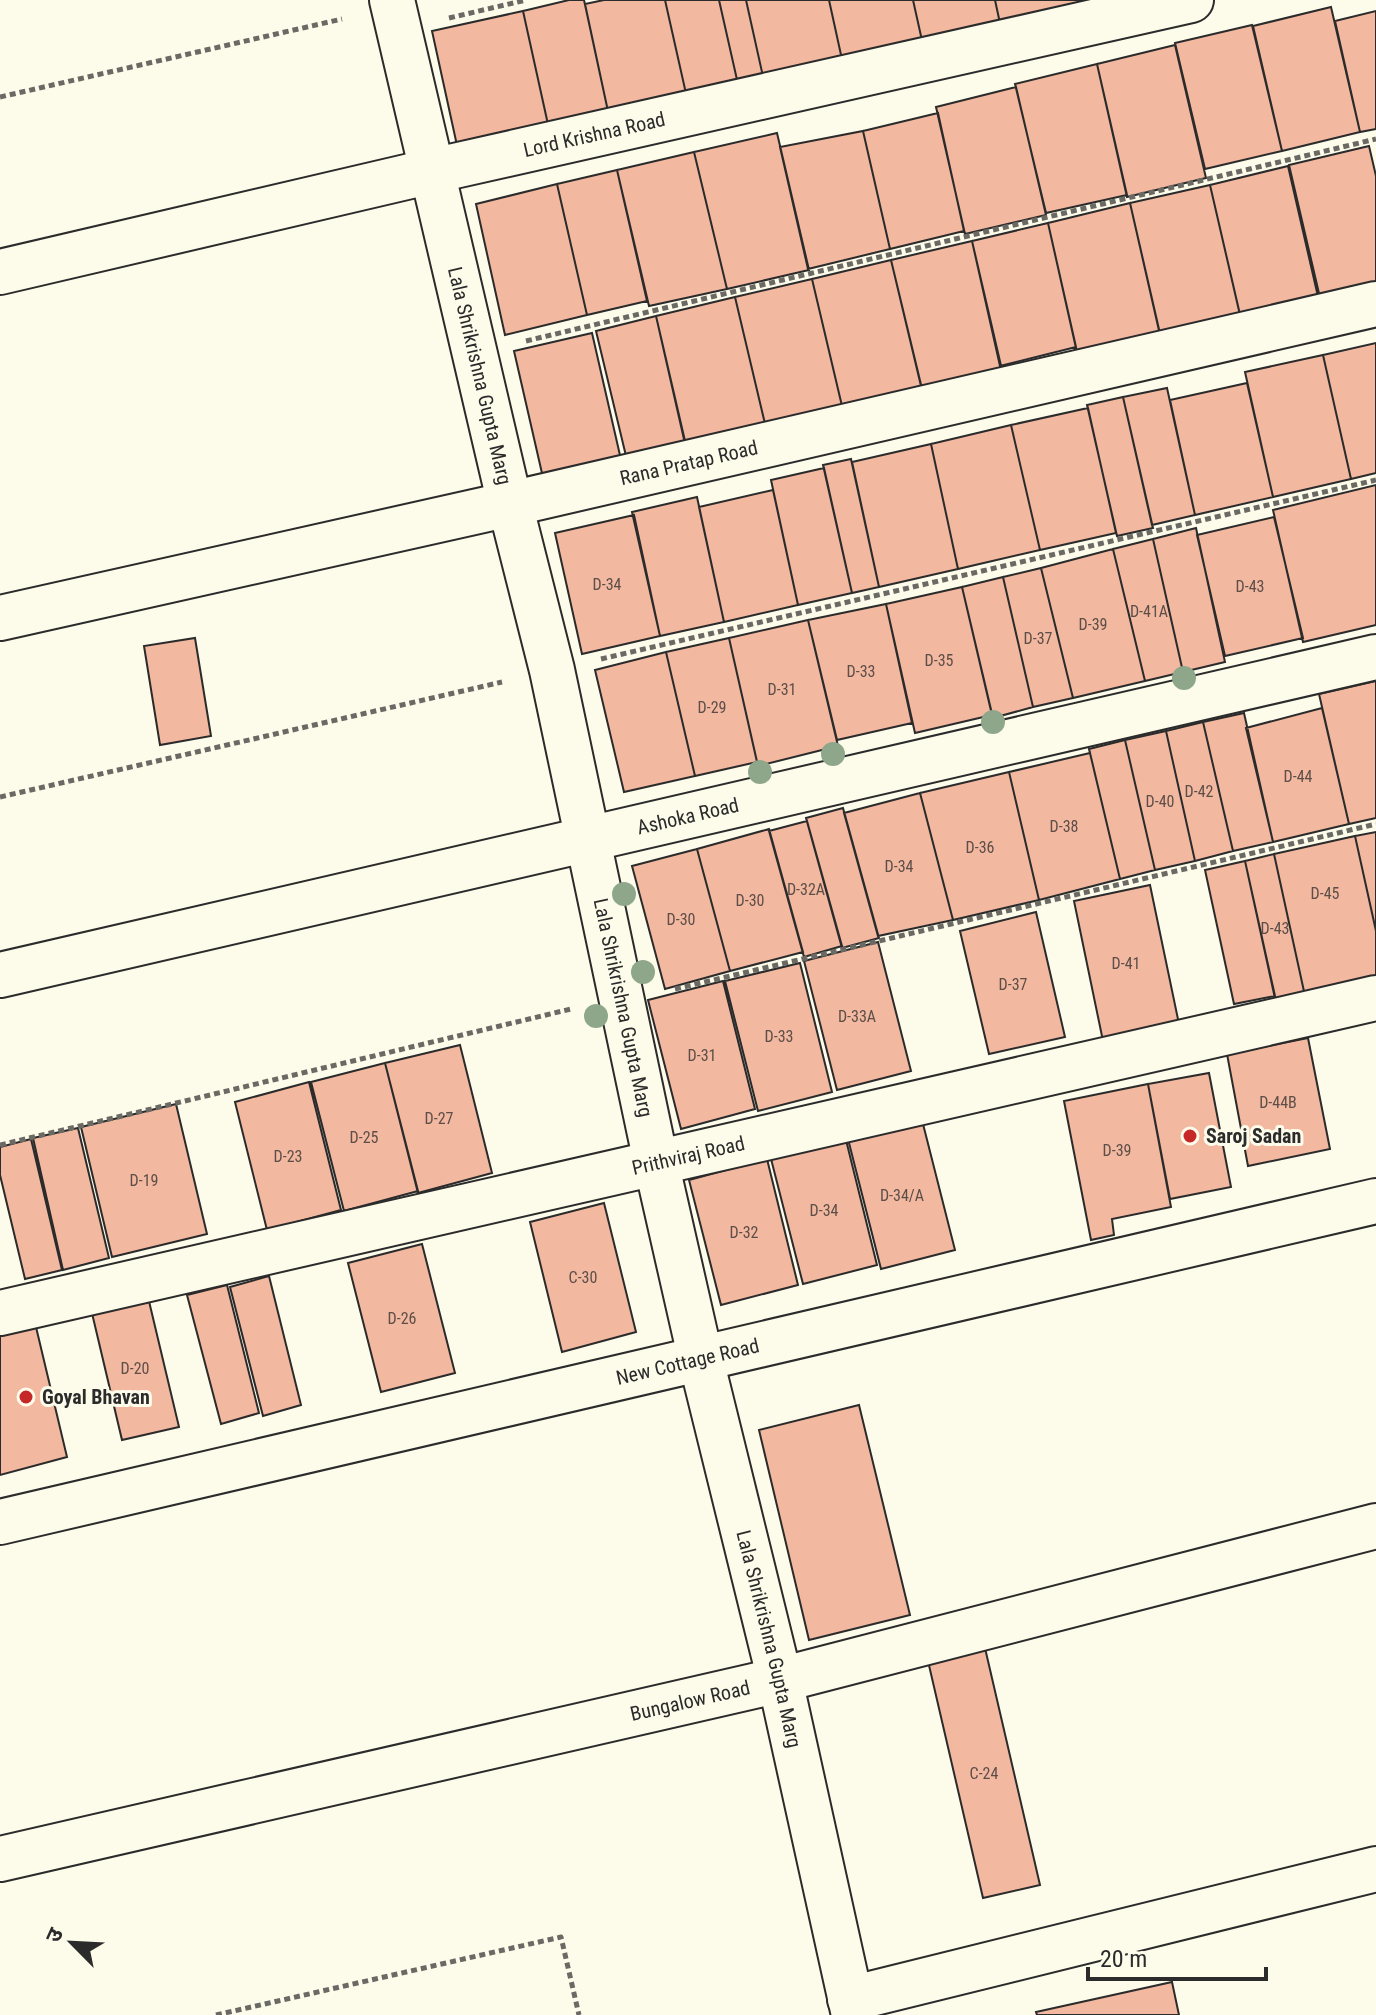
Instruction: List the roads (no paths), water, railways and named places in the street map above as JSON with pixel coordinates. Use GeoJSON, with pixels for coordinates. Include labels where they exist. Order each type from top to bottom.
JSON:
{"type":"FeatureCollection","features":[{"type":"Feature","properties":{"kind":"street","name":"Lord Krishna Road"},"geometry":{"type":"LineString","coordinates":[[0,272],[1191,0]]}},
{"type":"Feature","properties":{"kind":"street","name":"Lala Shrikrishna Gupta Marg"},"geometry":{"type":"LineString","coordinates":[[395,12],[552,670],[656,1162],[780,1680],[852,2007]]}},
{"type":"Feature","properties":{"kind":"street","name":"Rana Pratap Road"},"geometry":{"type":"LineString","coordinates":[[0,618],[1376,304]]}},
{"type":"Feature","properties":{"kind":"street","name":"Ashoka Road"},"geometry":{"type":"LineString","coordinates":[[0,975],[1376,657]]}},
{"type":"Feature","properties":{"kind":"street","name":"Prithviraj Road"},"geometry":{"type":"LineString","coordinates":[[0,1313],[1376,998]]}},
{"type":"Feature","properties":{"kind":"street","name":"New Cottage Road"},"geometry":{"type":"LineString","coordinates":[[0,1522],[1376,1201]]}},
{"type":"Feature","properties":{"kind":"street","name":"Bungalow Road"},"geometry":{"type":"LineString","coordinates":[[0,1859],[780,1680],[1376,1526]]}},
{"type":"Feature","properties":{"kind":"street"},"geometry":{"type":"LineString","coordinates":[[852,2007],[1376,1869]]}},
{"type":"Feature","properties":{"kind":"place","name":"Saroj Sadan"},"geometry":{"type":"Point","coordinates":[1190,1136]}},
{"type":"Feature","properties":{"kind":"place","name":"Goyal Bhavan"},"geometry":{"type":"Point","coordinates":[26,1397]}}]}
